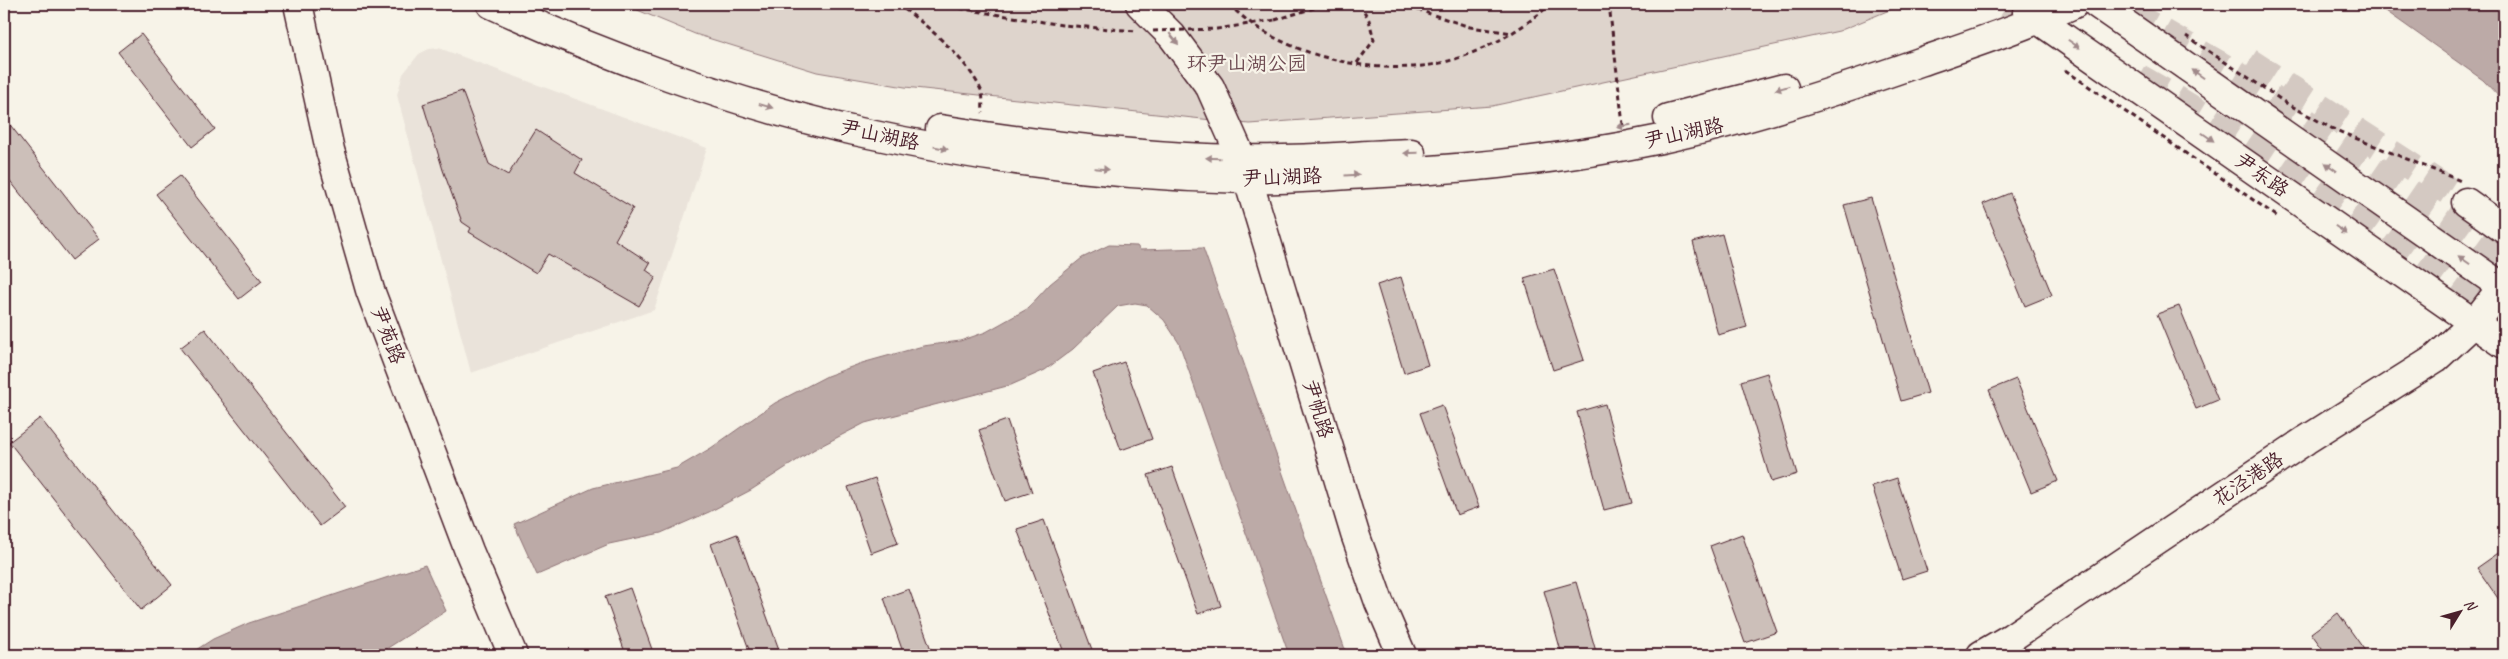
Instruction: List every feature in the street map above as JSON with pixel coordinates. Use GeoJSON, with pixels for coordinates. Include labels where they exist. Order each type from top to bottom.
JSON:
{"type":"FeatureCollection","features":[{"type":"Feature","properties":{"kind":"main road","name":"尹苑路"},"geometry":{"type":"LineString","coordinates":[[298,4],[330,150],[370,290],[469,551],[513,655]]}},
{"type":"Feature","properties":{"kind":"main road","name":"尹山湖路"},"geometry":{"type":"LineString","coordinates":[[491,4],[528,21],[661,72],[746,101],[852,130],[951,150],[1066,166],[1246,170],[1451,169],[1552,157],[1658,139],[1739,120],[1826,94],[2028,10]]}},
{"type":"Feature","properties":{"kind":"main road","name":"尹山湖路"},"geometry":{"type":"LineString","coordinates":[[530,4],[652,51],[738,80],[843,110],[984,135],[1246,170],[1446,151],[1547,139],[1623,126],[1736,101],[1816,79],[2028,10],[2074,4]]}},
{"type":"Feature","properties":{"kind":"main road","name":"尹帆路"},"geometry":{"type":"LineString","coordinates":[[1140,4],[1172,36],[1210,87],[1246,170],[1356,534],[1379,602],[1402,655]]}},
{"type":"Feature","properties":{"kind":"main road"},"geometry":{"type":"LineString","coordinates":[[2097,4],[2503,288]]}},
{"type":"Feature","properties":{"kind":"main road","name":"尹东路"},"geometry":{"type":"LineString","coordinates":[[2028,10],[2504,344]]}},
{"type":"Feature","properties":{"kind":"main road"},"geometry":{"type":"LineString","coordinates":[[2468,193],[2504,229]]}},
{"type":"Feature","properties":{"kind":"main road","name":"花泾港路"},"geometry":{"type":"LineString","coordinates":[[1981,655],[2012,637],[2306,440],[2436,358],[2475,322],[2503,288]]}},
{"type":"Feature","properties":{"kind":"path"},"geometry":{"type":"LineString","coordinates":[[898,4],[921,20],[959,57],[982,90],[984,135]]}},
{"type":"Feature","properties":{"kind":"path"},"geometry":{"type":"LineString","coordinates":[[934,4],[1062,25],[1145,32],[1218,29],[1275,20],[1326,4]]}},
{"type":"Feature","properties":{"kind":"path"},"geometry":{"type":"LineString","coordinates":[[1228,4],[1270,35],[1311,52],[1357,63],[1399,67],[1444,62],[1476,51],[1513,33],[1551,4]]}},
{"type":"Feature","properties":{"kind":"path"},"geometry":{"type":"LineString","coordinates":[[1357,63],[1374,40],[1369,20],[1360,4]]}},
{"type":"Feature","properties":{"kind":"path"},"geometry":{"type":"LineString","coordinates":[[1400,4],[1470,27],[1513,33]]}},
{"type":"Feature","properties":{"kind":"path"},"geometry":{"type":"LineString","coordinates":[[1600,4],[1609,5],[1623,126]]}},
{"type":"Feature","properties":{"kind":"path"},"geometry":{"type":"LineString","coordinates":[[2181,33],[2286,103],[2334,129],[2468,193]]}},
{"type":"Feature","properties":{"kind":"path"},"geometry":{"type":"LineString","coordinates":[[2065,70],[2284,221]]}},
{"type":"Feature","properties":{"kind":"path"},"geometry":{"type":"LineString","coordinates":[[2499,378],[2504,382]]}},
{"type":"Feature","properties":{"kind":"shaded area"},"geometry":{"type":"Polygon","coordinates":[[[2376,4],[2503,4],[2504,102],[2483,80],[2376,4]]]}},
{"type":"Feature","properties":{"kind":"shaded area"},"geometry":{"type":"Polygon","coordinates":[[[439,48],[707,148],[654,310],[471,373],[397,95],[403,74],[419,54],[429,49],[439,48]]]}},
{"type":"Feature","properties":{"kind":"shaded area"},"geometry":{"type":"Polygon","coordinates":[[[1109,245],[1137,246],[1140,250],[1203,248],[1347,655],[1289,655],[1179,343],[1164,320],[1147,305],[1135,303],[1118,306],[1073,349],[1045,370],[1011,385],[865,423],[813,450],[751,490],[709,512],[661,533],[609,544],[537,575],[514,524],[593,488],[677,468],[711,448],[775,403],[827,376],[862,363],[923,346],[960,341],[986,332],[1027,309],[1050,284],[1082,258],[1109,245]]]}},
{"type":"Feature","properties":{"kind":"shaded area"},"geometry":{"type":"Polygon","coordinates":[[[425,565],[446,611],[386,649],[358,655],[188,655],[213,639],[249,623],[425,565]]]}},
{"type":"Feature","properties":{"kind":"green space","name":"环尹山湖公园"},"geometry":{"type":"Polygon","coordinates":[[[623,4],[1904,4],[1839,31],[1492,106],[1249,124],[905,87],[817,72],[695,34],[623,4]]]}},
{"type":"Feature","properties":{"kind":"building"},"geometry":{"type":"Polygon","coordinates":[[[141,34],[215,129],[192,147],[118,52],[141,34]]]}},
{"type":"Feature","properties":{"kind":"building"},"geometry":{"type":"Polygon","coordinates":[[[462,91],[489,164],[508,175],[536,130],[582,160],[575,173],[633,208],[615,240],[650,263],[646,270],[656,277],[639,306],[548,254],[536,273],[469,232],[471,228],[462,222],[443,170],[423,104],[462,91]]]}},
{"type":"Feature","properties":{"kind":"building"},"geometry":{"type":"Polygon","coordinates":[[[4,117],[99,239],[72,260],[4,173],[4,117]]]}},
{"type":"Feature","properties":{"kind":"building"},"geometry":{"type":"Polygon","coordinates":[[[180,176],[262,281],[239,299],[156,194],[180,176]]]}},
{"type":"Feature","properties":{"kind":"building"},"geometry":{"type":"Polygon","coordinates":[[[2010,193],[2052,295],[2025,306],[1983,204],[2010,193]]]}},
{"type":"Feature","properties":{"kind":"building"},"geometry":{"type":"Polygon","coordinates":[[[1871,198],[1928,393],[1901,401],[1844,205],[1871,198]]]}},
{"type":"Feature","properties":{"kind":"building"},"geometry":{"type":"Polygon","coordinates":[[[1722,234],[1747,327],[1718,335],[1693,242],[1722,234]]]}},
{"type":"Feature","properties":{"kind":"building"},"geometry":{"type":"Polygon","coordinates":[[[1554,269],[1584,360],[1553,370],[1524,278],[1554,269]]]}},
{"type":"Feature","properties":{"kind":"building"},"geometry":{"type":"Polygon","coordinates":[[[1401,277],[1428,365],[1404,373],[1377,285],[1401,277]]]}},
{"type":"Feature","properties":{"kind":"building"},"geometry":{"type":"Polygon","coordinates":[[[2179,306],[2218,400],[2196,409],[2157,314],[2179,306]]]}},
{"type":"Feature","properties":{"kind":"building"},"geometry":{"type":"Polygon","coordinates":[[[205,329],[345,507],[320,526],[180,348],[205,329]]]}},
{"type":"Feature","properties":{"kind":"building"},"geometry":{"type":"Polygon","coordinates":[[[1124,362],[1152,439],[1121,450],[1093,373],[1124,362]]]}},
{"type":"Feature","properties":{"kind":"building"},"geometry":{"type":"Polygon","coordinates":[[[1767,373],[1797,474],[1771,482],[1741,381],[1767,373]]]}},
{"type":"Feature","properties":{"kind":"building"},"geometry":{"type":"Polygon","coordinates":[[[2016,379],[2058,481],[2031,492],[1989,390],[2016,379]]]}},
{"type":"Feature","properties":{"kind":"building"},"geometry":{"type":"Polygon","coordinates":[[[1605,404],[1632,503],[1604,510],[1577,412],[1605,404]]]}},
{"type":"Feature","properties":{"kind":"building"},"geometry":{"type":"Polygon","coordinates":[[[1442,405],[1479,507],[1457,515],[1420,413],[1442,405]]]}},
{"type":"Feature","properties":{"kind":"building"},"geometry":{"type":"Polygon","coordinates":[[[40,418],[172,585],[141,610],[9,442],[40,418]]]}},
{"type":"Feature","properties":{"kind":"building"},"geometry":{"type":"Polygon","coordinates":[[[1007,420],[1032,492],[1005,501],[979,430],[1007,420]]]}},
{"type":"Feature","properties":{"kind":"building"},"geometry":{"type":"Polygon","coordinates":[[[1172,467],[1221,606],[1198,614],[1148,475],[1172,467]]]}},
{"type":"Feature","properties":{"kind":"building"},"geometry":{"type":"Polygon","coordinates":[[[875,478],[898,543],[871,553],[848,487],[875,478]]]}},
{"type":"Feature","properties":{"kind":"building"},"geometry":{"type":"Polygon","coordinates":[[[1897,478],[1927,571],[1902,579],[1872,486],[1897,478]]]}},
{"type":"Feature","properties":{"kind":"building"},"geometry":{"type":"Polygon","coordinates":[[[1044,520],[1094,655],[1065,655],[1017,529],[1044,520]]]}},
{"type":"Feature","properties":{"kind":"building"},"geometry":{"type":"Polygon","coordinates":[[[737,534],[781,655],[751,655],[711,544],[737,534]]]}},
{"type":"Feature","properties":{"kind":"building"},"geometry":{"type":"Polygon","coordinates":[[[1742,534],[1777,632],[1745,643],[1710,546],[1742,534]]]}},
{"type":"Feature","properties":{"kind":"building"},"geometry":{"type":"Polygon","coordinates":[[[2504,549],[2504,607],[2477,568],[2504,549]]]}},
{"type":"Feature","properties":{"kind":"building"},"geometry":{"type":"Polygon","coordinates":[[[1576,582],[1597,655],[1562,655],[1544,591],[1576,582]]]}},
{"type":"Feature","properties":{"kind":"building"},"geometry":{"type":"Polygon","coordinates":[[[630,588],[654,655],[626,655],[605,597],[630,588]]]}},
{"type":"Feature","properties":{"kind":"building"},"geometry":{"type":"Polygon","coordinates":[[[909,589],[933,655],[904,655],[884,598],[909,589]]]}},
{"type":"Feature","properties":{"kind":"building"},"geometry":{"type":"Polygon","coordinates":[[[2338,613],[2368,655],[2327,655],[2311,633],[2338,613]]]}},
{"type":"Feature","properties":{"kind":"tunnel"},"geometry":{"type":"LineString","coordinates":[[2007,4],[2047,26]]}},
{"type":"Feature","properties":{"kind":"tunnel"},"geometry":{"type":"LineString","coordinates":[[2127,12],[2237,75],[2504,259]]}},
{"type":"Feature","properties":{"kind":"tunnel"},"geometry":{"type":"LineString","coordinates":[[2249,62],[2466,202]]}},
{"type":"Feature","properties":{"kind":"tunnel"},"geometry":{"type":"LineString","coordinates":[[2139,78],[2280,165],[2504,325]]}}]}
